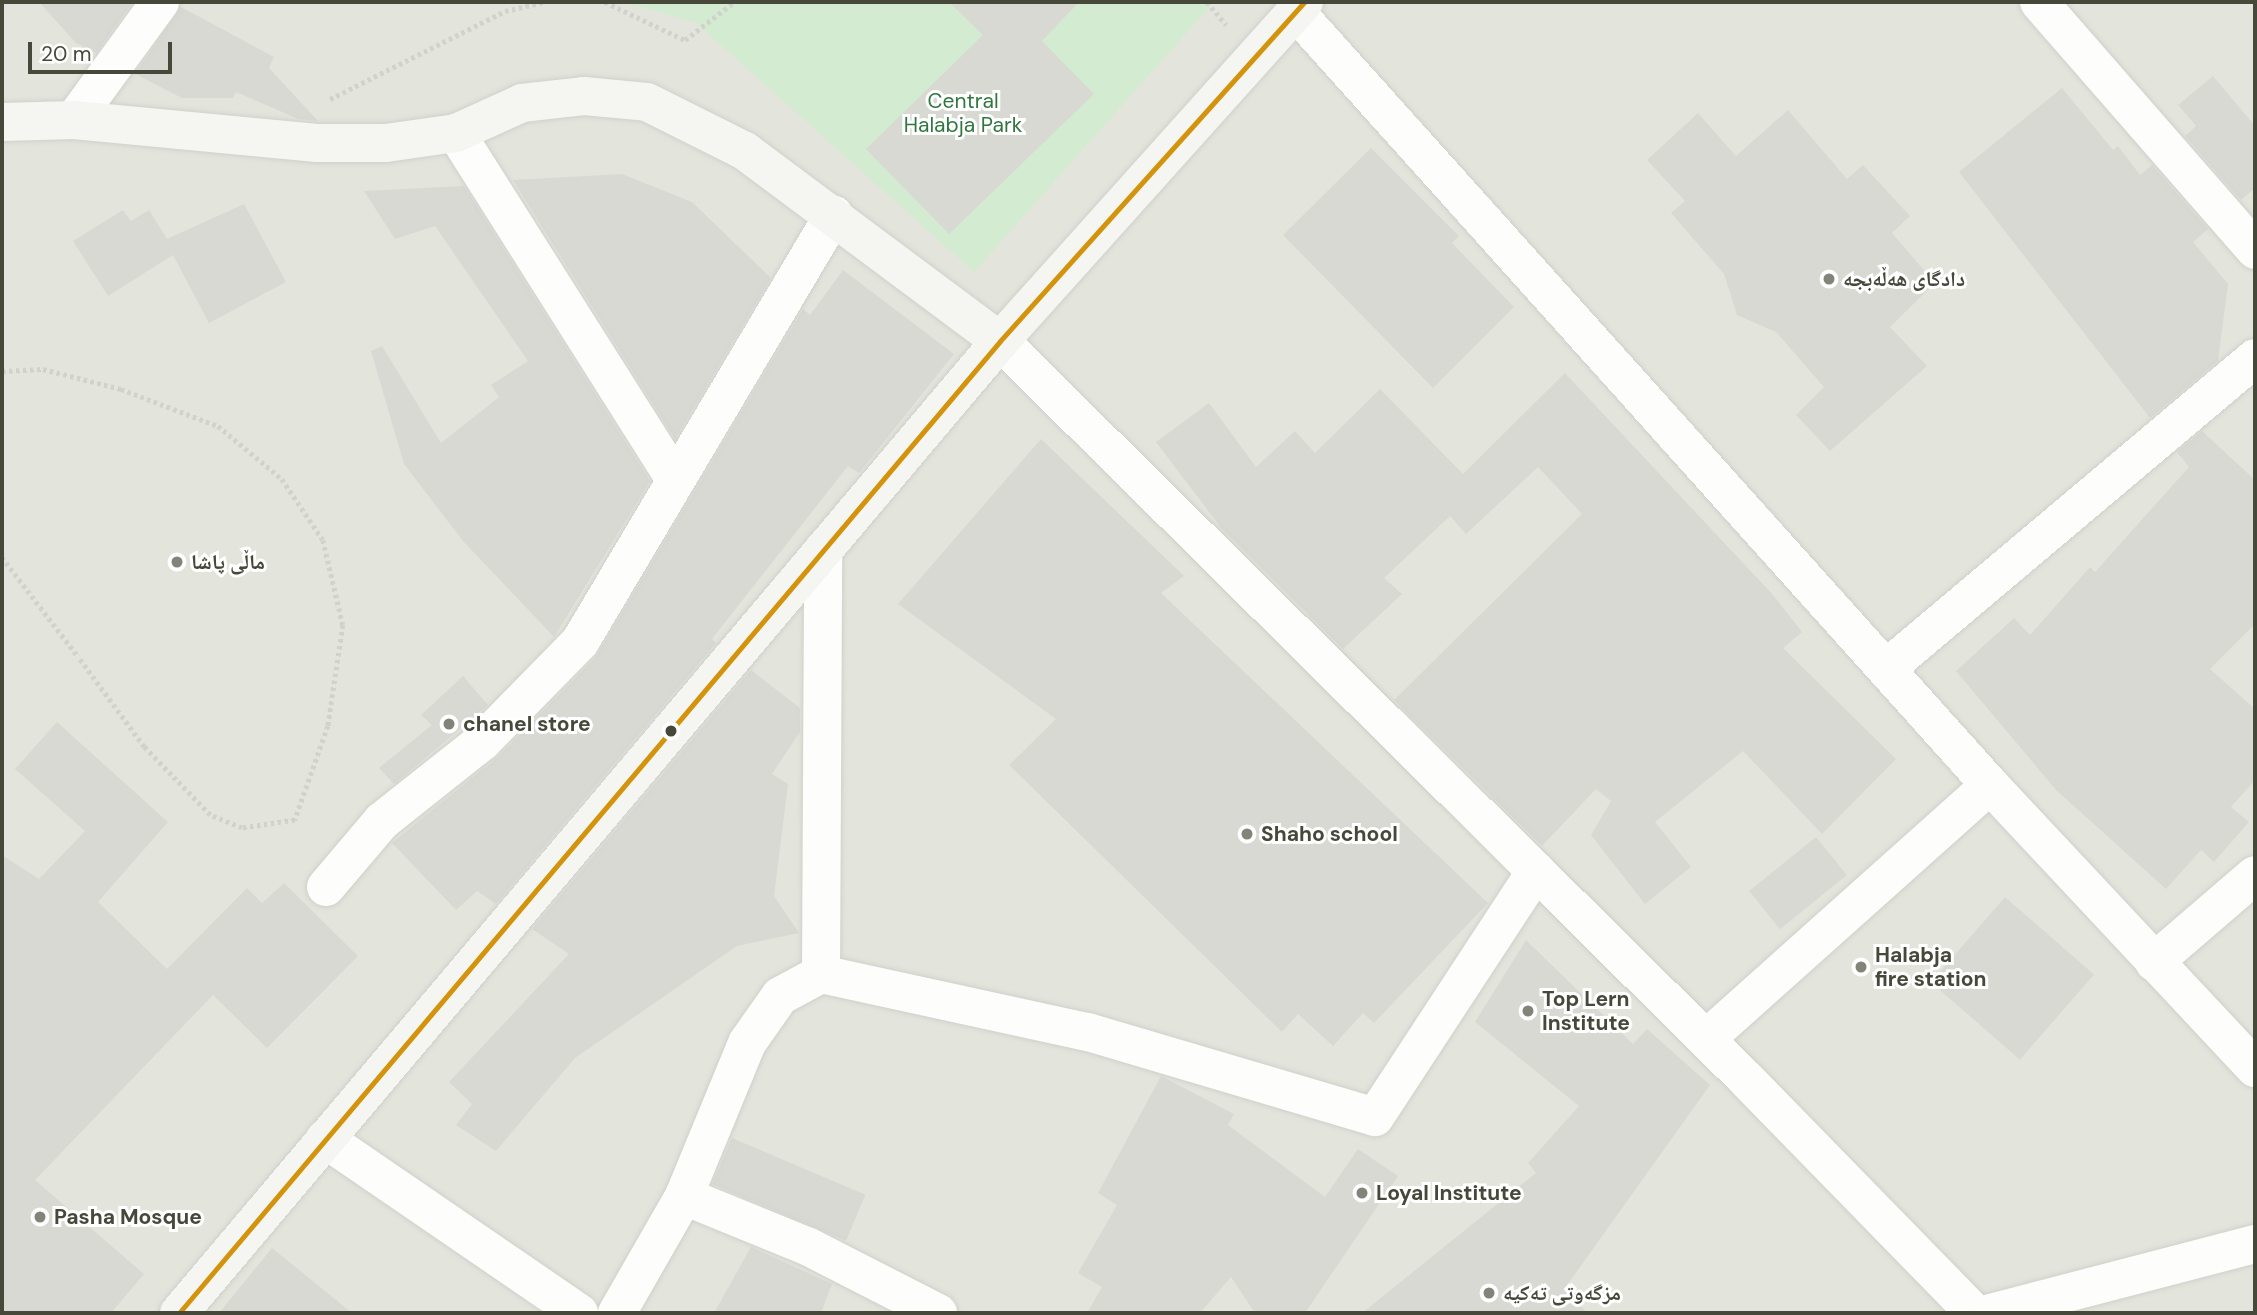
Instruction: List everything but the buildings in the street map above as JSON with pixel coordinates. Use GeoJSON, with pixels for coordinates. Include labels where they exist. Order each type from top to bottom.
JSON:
{"type":"FeatureCollection","features":[{"type":"Feature","properties":{"kind":"main road"},"geometry":{"type":"LineString","coordinates":[[179,1313],[1000,341],[1299,7]]}},
{"type":"Feature","properties":{"kind":"main road"},"geometry":{"type":"LineString","coordinates":[[5,127],[74,120],[299,142],[386,143],[457,133],[522,103],[584,96],[647,103],[745,150],[1000,341]]}},
{"type":"Feature","properties":{"kind":"street"},"geometry":{"type":"LineString","coordinates":[[74,120],[160,2]]}},
{"type":"Feature","properties":{"kind":"street"},"geometry":{"type":"LineString","coordinates":[[2039,2],[2255,250]]}},
{"type":"Feature","properties":{"kind":"street"},"geometry":{"type":"LineString","coordinates":[[1299,7],[1990,785],[2255,1068]]}},
{"type":"Feature","properties":{"kind":"street"},"geometry":{"type":"LineString","coordinates":[[457,133],[675,480]]}},
{"type":"Feature","properties":{"kind":"street"},"geometry":{"type":"LineString","coordinates":[[326,887],[382,821],[483,741],[580,642],[834,215]]}},
{"type":"Feature","properties":{"kind":"street"},"geometry":{"type":"LineString","coordinates":[[1000,341],[1706,1039],[1973,1313]]}},
{"type":"Feature","properties":{"kind":"street"},"geometry":{"type":"LineString","coordinates":[[1887,668],[2255,358]]}},
{"type":"Feature","properties":{"kind":"street"},"geometry":{"type":"LineString","coordinates":[[821,974],[823,550]]}},
{"type":"Feature","properties":{"kind":"street"},"geometry":{"type":"LineString","coordinates":[[1706,1039],[1990,785]]}},
{"type":"Feature","properties":{"kind":"street"},"geometry":{"type":"LineString","coordinates":[[617,1313],[684,1196],[747,1043],[780,996],[821,974],[1088,1032],[1375,1117],[1535,871]]}},
{"type":"Feature","properties":{"kind":"street"},"geometry":{"type":"LineString","coordinates":[[2154,962],[2255,875]]}},
{"type":"Feature","properties":{"kind":"street"},"geometry":{"type":"LineString","coordinates":[[326,1139],[579,1313]]}},
{"type":"Feature","properties":{"kind":"street"},"geometry":{"type":"LineString","coordinates":[[684,1196],[809,1247],[938,1313]]}},
{"type":"Feature","properties":{"kind":"street"},"geometry":{"type":"LineString","coordinates":[[1990,1313],[2255,1244]]}},
{"type":"Feature","properties":{"kind":"path"},"geometry":{"type":"LineString","coordinates":[[299,142],[335,91],[505,11],[544,2]]}},
{"type":"Feature","properties":{"kind":"path"},"geometry":{"type":"LineString","coordinates":[[605,2],[685,40],[734,2]]}},
{"type":"Feature","properties":{"kind":"path"},"geometry":{"type":"LineString","coordinates":[[2,371],[43,369],[121,389],[218,426],[282,479],[316,530],[343,625],[328,726],[295,820],[242,828],[210,815],[144,747],[2,557]]}},
{"type":"Feature","properties":{"kind":"shaded area"},"geometry":{"type":"Polygon","coordinates":[[[2,2],[2255,2],[2255,1313],[2,1313],[2,2]]]}},
{"type":"Feature","properties":{"kind":"green space","name":"Central Halabja Park"},"geometry":{"type":"Polygon","coordinates":[[[622,2],[1214,2],[974,272],[695,22],[622,2]]]}},
{"type":"Feature","properties":{"kind":"transit line"},"geometry":{"type":"LineString","coordinates":[[179,1313],[1000,341],[1304,2]]}},
{"type":"Feature","properties":{"kind":"place","name":"دادگای هەڵەبجە"},"geometry":{"type":"Point","coordinates":[1829,279]}},
{"type":"Feature","properties":{"kind":"place","name":"ماڵی پاشا"},"geometry":{"type":"Point","coordinates":[177,562]}},
{"type":"Feature","properties":{"kind":"place","name":"chanel store"},"geometry":{"type":"Point","coordinates":[449,724]}},
{"type":"Feature","properties":{"kind":"place","name":"Shaho school"},"geometry":{"type":"Point","coordinates":[1247,834]}},
{"type":"Feature","properties":{"kind":"place","name":"Halabja fire station"},"geometry":{"type":"Point","coordinates":[1861,967]}},
{"type":"Feature","properties":{"kind":"place","name":"Top Lern Institute"},"geometry":{"type":"Point","coordinates":[1528,1011]}},
{"type":"Feature","properties":{"kind":"place","name":"Loyal Institute"},"geometry":{"type":"Point","coordinates":[1362,1193]}},
{"type":"Feature","properties":{"kind":"place","name":"Pasha Mosque"},"geometry":{"type":"Point","coordinates":[40,1217]}},
{"type":"Feature","properties":{"kind":"place","name":"مزگەوتی تەکیە"},"geometry":{"type":"Point","coordinates":[1489,1293]}}]}
